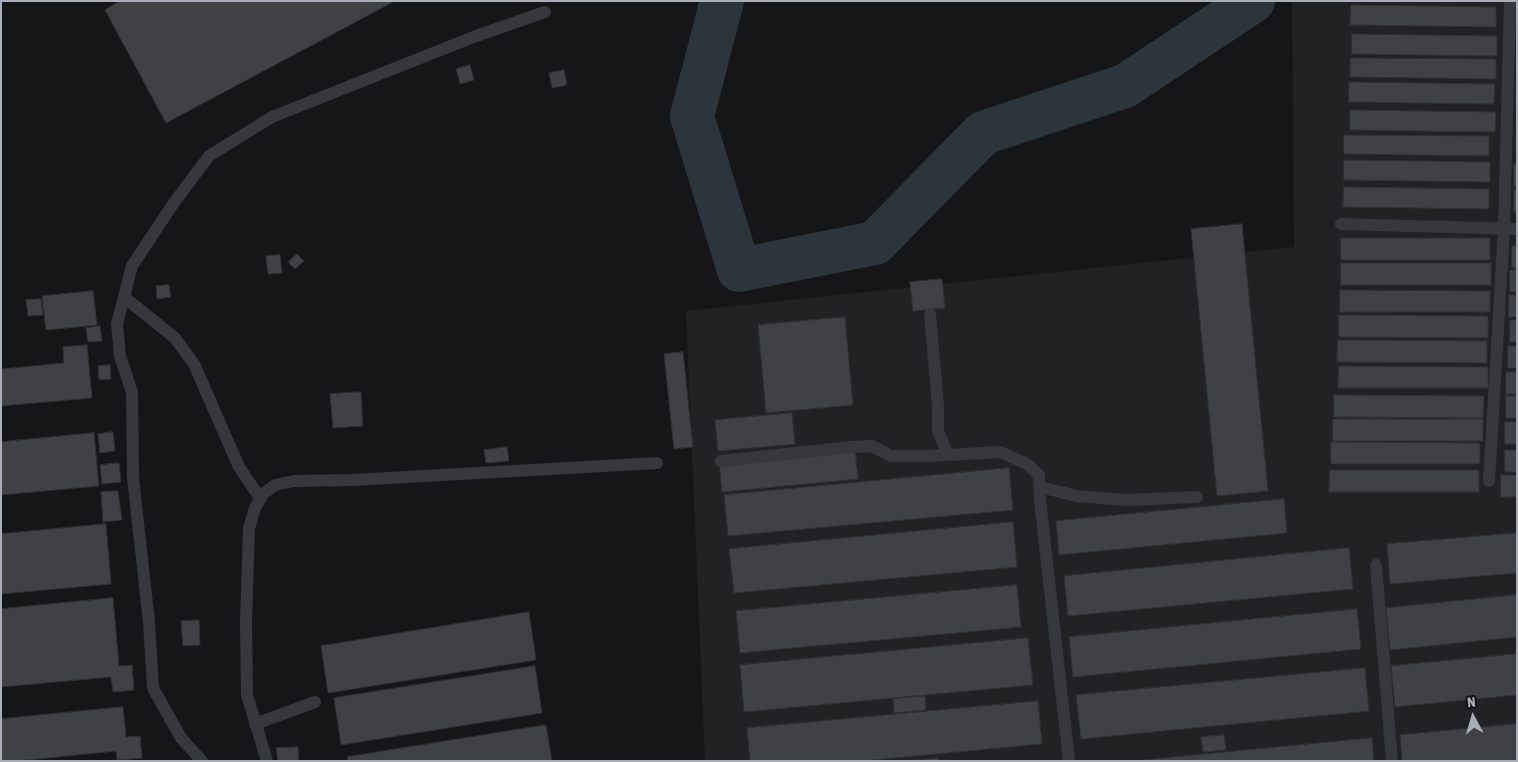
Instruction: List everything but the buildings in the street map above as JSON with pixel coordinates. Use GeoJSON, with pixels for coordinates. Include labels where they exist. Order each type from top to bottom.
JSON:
{"type":"FeatureCollection","features":[{"type":"Feature","properties":{"kind":"lane"},"geometry":{"type":"LineString","coordinates":[[1488,481],[1511,229],[1510,1]]}},
{"type":"Feature","properties":{"kind":"lane"},"geometry":{"type":"LineString","coordinates":[[202,761],[180,738],[153,688],[150,622],[133,478],[132,392],[120,356],[117,324],[132,266],[173,204],[209,156],[272,117],[476,36],[545,12]]}},
{"type":"Feature","properties":{"kind":"lane"},"geometry":{"type":"LineString","coordinates":[[1341,224],[1511,229]]}},
{"type":"Feature","properties":{"kind":"lane"},"geometry":{"type":"LineString","coordinates":[[124,297],[175,338],[194,364],[239,467],[260,498]]}},
{"type":"Feature","properties":{"kind":"lane"},"geometry":{"type":"LineString","coordinates":[[930,314],[938,406],[938,431],[948,455]]}},
{"type":"Feature","properties":{"kind":"lane"},"geometry":{"type":"LineString","coordinates":[[721,461],[872,446],[891,456],[1000,452],[1027,464],[1039,475],[1040,500],[1069,761]]}},
{"type":"Feature","properties":{"kind":"lane"},"geometry":{"type":"LineString","coordinates":[[267,761],[247,695],[246,622],[249,528],[255,508],[263,494],[275,485],[294,481],[353,480],[657,463]]}},
{"type":"Feature","properties":{"kind":"lane"},"geometry":{"type":"LineString","coordinates":[[1040,487],[1077,496],[1127,500],[1197,497]]}},
{"type":"Feature","properties":{"kind":"lane"},"geometry":{"type":"LineString","coordinates":[[1376,565],[1392,761]]}},
{"type":"Feature","properties":{"kind":"lane"},"geometry":{"type":"LineString","coordinates":[[256,724],[315,702]]}},
{"type":"Feature","properties":{"kind":"shaded area"},"geometry":{"type":"Polygon","coordinates":[[[1292,1],[1517,1],[1517,761],[705,761],[686,311],[1294,247],[1292,1]]]}},
{"type":"Feature","properties":{"kind":"waterway"},"geometry":{"type":"LineString","coordinates":[[722,1],[692,116],[739,270],[875,243],[983,133],[1125,86],[1253,1]]}}]}
